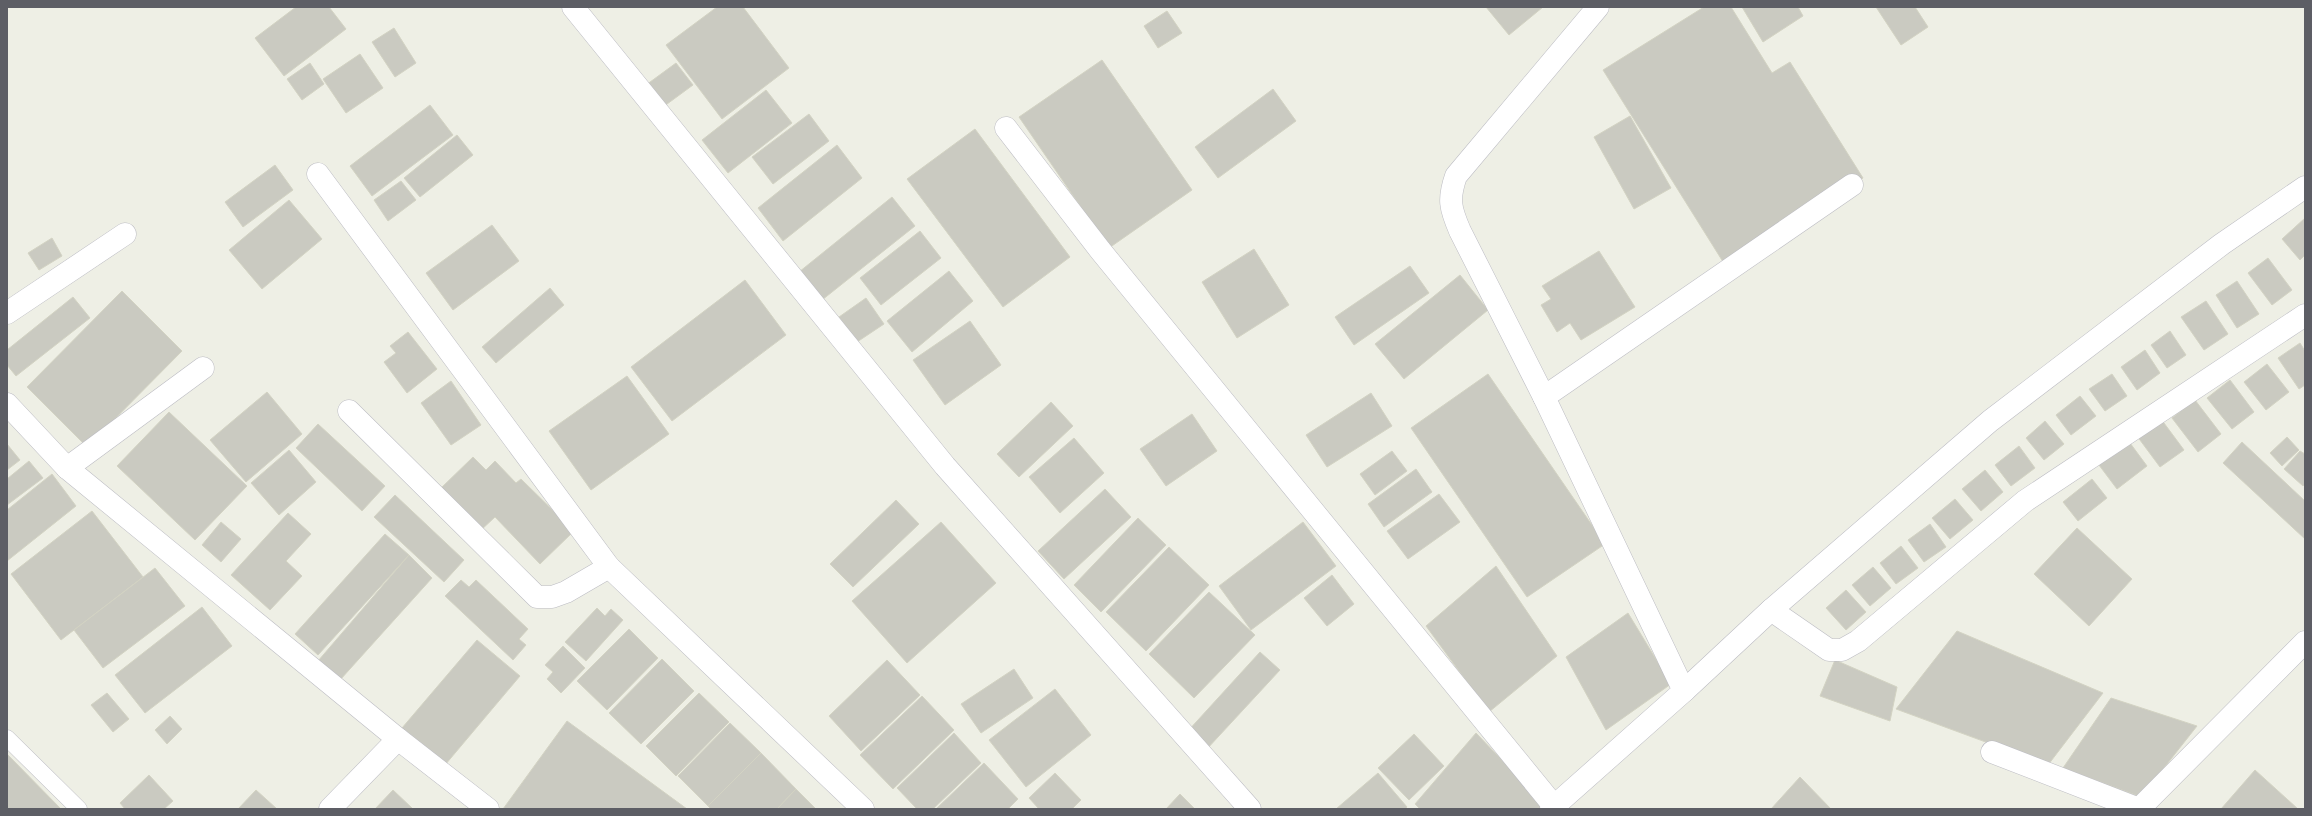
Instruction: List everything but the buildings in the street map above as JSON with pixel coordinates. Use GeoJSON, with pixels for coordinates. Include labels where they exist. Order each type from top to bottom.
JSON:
{"type":"FeatureCollection","features":[{"type":"Feature","properties":{"kind":"street"},"geometry":{"type":"LineString","coordinates":[[573,7],[945,466],[1250,809]]}},
{"type":"Feature","properties":{"kind":"street"},"geometry":{"type":"LineString","coordinates":[[1598,7],[1456,176],[1450,195],[1452,212],[1544,397],[1684,691]]}},
{"type":"Feature","properties":{"kind":"street"},"geometry":{"type":"LineString","coordinates":[[1006,128],[1105,257],[1552,808],[1684,691],[1771,610],[1990,421],[2222,244],[2305,187]]}},
{"type":"Feature","properties":{"kind":"street"},"geometry":{"type":"LineString","coordinates":[[318,174],[609,567],[864,809]]}},
{"type":"Feature","properties":{"kind":"street"},"geometry":{"type":"LineString","coordinates":[[1544,397],[1852,185]]}},
{"type":"Feature","properties":{"kind":"street"},"geometry":{"type":"LineString","coordinates":[[7,314],[125,234]]}},
{"type":"Feature","properties":{"kind":"street"},"geometry":{"type":"LineString","coordinates":[[1771,610],[1829,650],[1842,650],[1858,641],[2025,501],[2305,315]]}},
{"type":"Feature","properties":{"kind":"street"},"geometry":{"type":"LineString","coordinates":[[67,468],[203,368]]}},
{"type":"Feature","properties":{"kind":"street"},"geometry":{"type":"LineString","coordinates":[[7,404],[67,468],[398,739],[488,809]]}},
{"type":"Feature","properties":{"kind":"street"},"geometry":{"type":"LineString","coordinates":[[349,411],[537,597],[552,597],[566,592],[609,567]]}},
{"type":"Feature","properties":{"kind":"street"},"geometry":{"type":"LineString","coordinates":[[1992,752],[2139,809],[2305,642]]}},
{"type":"Feature","properties":{"kind":"street"},"geometry":{"type":"LineString","coordinates":[[330,809],[398,739]]}},
{"type":"Feature","properties":{"kind":"lane"},"geometry":{"type":"LineString","coordinates":[[7,738],[79,809]]}}]}
